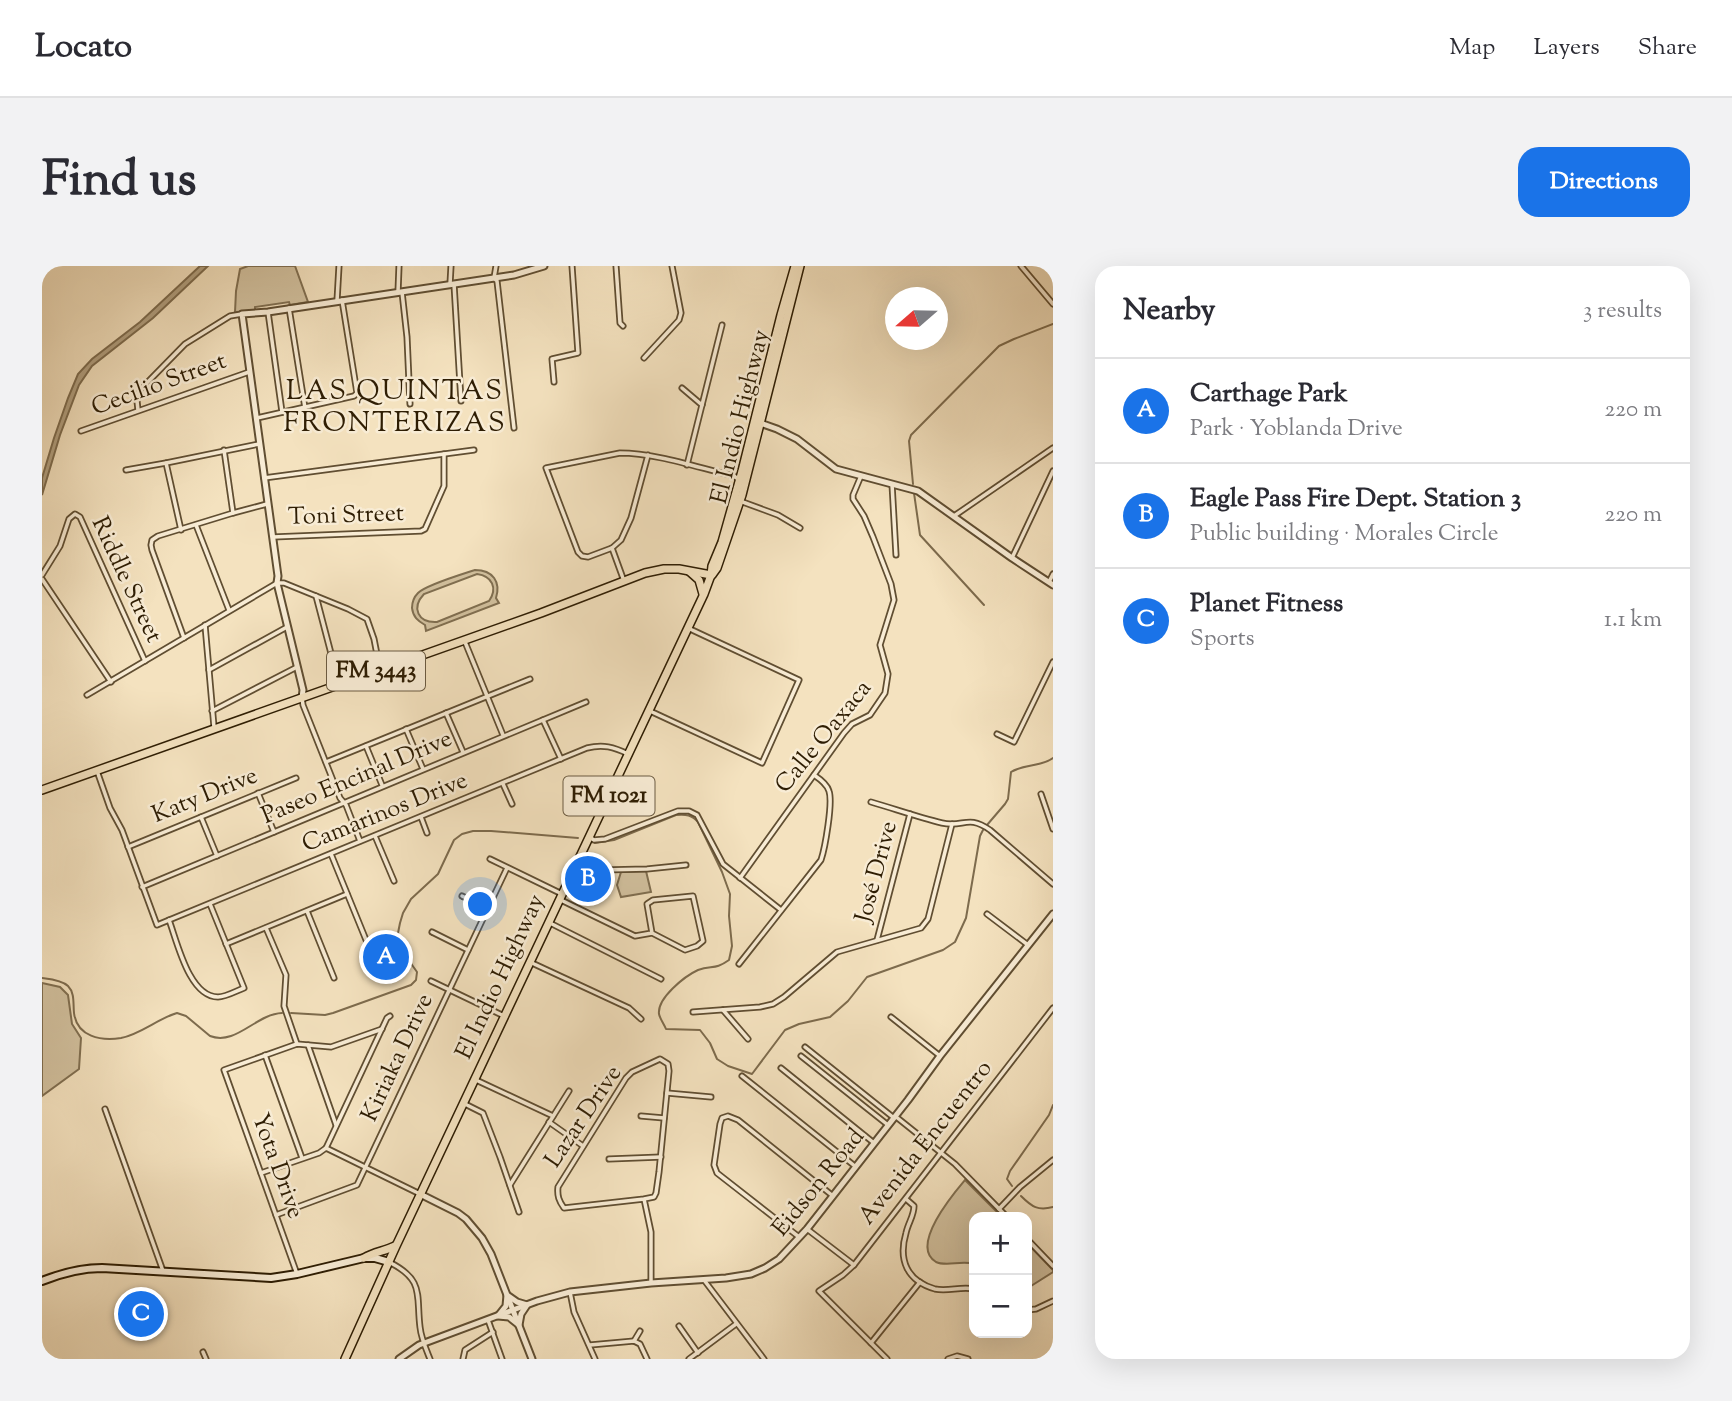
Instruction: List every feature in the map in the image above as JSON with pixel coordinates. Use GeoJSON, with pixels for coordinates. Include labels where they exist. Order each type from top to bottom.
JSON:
{"type":"FeatureCollection","features":[{"type":"Feature","properties":{"kind":"main road","name":"El Indio Highway"},"geometry":{"type":"LineString","coordinates":[[345,1359],[420,1194],[704,594],[742,481],[795,266]]}},
{"type":"Feature","properties":{"kind":"main road","name":"El Indio Highway"},"geometry":{"type":"LineString","coordinates":[[757,422],[800,266]]}},
{"type":"Feature","properties":{"kind":"main road","name":"El Indio Highway"},"geometry":{"type":"LineString","coordinates":[[711,575],[718,568],[740,501],[742,481]]}},
{"type":"Feature","properties":{"kind":"main road","name":"FM 3443"},"geometry":{"type":"LineString","coordinates":[[42,790],[655,570],[687,570],[711,575]]}},
{"type":"Feature","properties":{"kind":"main road"},"geometry":{"type":"LineString","coordinates":[[687,570],[698,580],[704,594]]}},
{"type":"Feature","properties":{"kind":"main road"},"geometry":{"type":"LineString","coordinates":[[42,1281],[86,1268],[262,1278],[297,1274],[364,1258],[396,1246]]}},
{"type":"Feature","properties":{"kind":"main road"},"geometry":{"type":"LineString","coordinates":[[364,1258],[389,1262]]}},
{"type":"Feature","properties":{"kind":"street"},"geometry":{"type":"LineString","coordinates":[[255,418],[354,396],[357,393],[340,301],[339,266]]}},
{"type":"Feature","properties":{"kind":"street"},"geometry":{"type":"LineString","coordinates":[[399,266],[407,337],[410,404]]}},
{"type":"Feature","properties":{"kind":"street"},"geometry":{"type":"LineString","coordinates":[[451,266],[461,401]]}},
{"type":"Feature","properties":{"kind":"street"},"geometry":{"type":"LineString","coordinates":[[496,266],[494,278],[497,281],[513,428]]}},
{"type":"Feature","properties":{"kind":"street"},"geometry":{"type":"LineString","coordinates":[[138,410],[140,390],[185,344],[230,316],[520,274],[544,266]]}},
{"type":"Feature","properties":{"kind":"street"},"geometry":{"type":"LineString","coordinates":[[554,382],[552,359],[578,353],[572,266]]}},
{"type":"Feature","properties":{"kind":"street"},"geometry":{"type":"LineString","coordinates":[[616,266],[620,323],[623,326]]}},
{"type":"Feature","properties":{"kind":"street"},"geometry":{"type":"LineString","coordinates":[[644,358],[679,320],[681,313],[672,266]]}},
{"type":"Feature","properties":{"kind":"street"},"geometry":{"type":"LineString","coordinates":[[1021,266],[1053,304]]}},
{"type":"Feature","properties":{"kind":"street"},"geometry":{"type":"LineString","coordinates":[[289,309],[305,408]]}},
{"type":"Feature","properties":{"kind":"street"},"geometry":{"type":"LineString","coordinates":[[268,312],[282,412]]}},
{"type":"Feature","properties":{"kind":"street"},"geometry":{"type":"LineString","coordinates":[[242,314],[277,583],[303,690],[303,705],[360,842]]}},
{"type":"Feature","properties":{"kind":"street"},"geometry":{"type":"LineString","coordinates":[[687,465],[722,325]]}},
{"type":"Feature","properties":{"kind":"street","name":"Cecilio Street"},"geometry":{"type":"LineString","coordinates":[[80,431],[249,372]]}},
{"type":"Feature","properties":{"kind":"street"},"geometry":{"type":"LineString","coordinates":[[682,388],[702,405]]}},
{"type":"Feature","properties":{"kind":"street"},"geometry":{"type":"LineString","coordinates":[[757,422],[797,439],[832,467],[918,491],[1051,584],[1053,574]]}},
{"type":"Feature","properties":{"kind":"street"},"geometry":{"type":"LineString","coordinates":[[126,470],[259,444]]}},
{"type":"Feature","properties":{"kind":"street"},"geometry":{"type":"LineString","coordinates":[[954,516],[1053,448]]}},
{"type":"Feature","properties":{"kind":"street"},"geometry":{"type":"LineString","coordinates":[[224,450],[233,513]]}},
{"type":"Feature","properties":{"kind":"street"},"geometry":{"type":"LineString","coordinates":[[263,478],[474,450]]}},
{"type":"Feature","properties":{"kind":"street"},"geometry":{"type":"LineString","coordinates":[[648,455],[621,540],[612,548],[582,556],[578,552],[546,468],[620,453],[648,455],[734,476],[742,481]]}},
{"type":"Feature","properties":{"kind":"street","name":"Toni Street"},"geometry":{"type":"LineString","coordinates":[[272,537],[421,531],[425,529],[444,486],[444,454]]}},
{"type":"Feature","properties":{"kind":"street"},"geometry":{"type":"LineString","coordinates":[[166,463],[181,530]]}},
{"type":"Feature","properties":{"kind":"street"},"geometry":{"type":"LineString","coordinates":[[1012,558],[1053,471]]}},
{"type":"Feature","properties":{"kind":"street","name":"Calle Oaxaca"},"geometry":{"type":"LineString","coordinates":[[740,878],[849,726],[870,715],[883,698],[887,687],[887,667],[880,645],[894,596],[873,537],[853,499],[862,476]]}},
{"type":"Feature","properties":{"kind":"street"},"geometry":{"type":"LineString","coordinates":[[892,484],[896,555]]}},
{"type":"Feature","properties":{"kind":"street"},"geometry":{"type":"LineString","coordinates":[[740,501],[778,515],[800,528]]}},
{"type":"Feature","properties":{"kind":"street"},"geometry":{"type":"LineString","coordinates":[[184,638],[152,550],[152,540],[265,505]]}},
{"type":"Feature","properties":{"kind":"street","name":"Riddle Street"},"geometry":{"type":"LineString","coordinates":[[42,577],[60,546],[69,519],[75,514],[80,517],[145,661]]}},
{"type":"Feature","properties":{"kind":"street"},"geometry":{"type":"LineString","coordinates":[[196,525],[229,610]]}},
{"type":"Feature","properties":{"kind":"street"},"geometry":{"type":"LineString","coordinates":[[612,548],[624,581]]}},
{"type":"Feature","properties":{"kind":"street"},"geometry":{"type":"LineString","coordinates":[[42,577],[110,682]]}},
{"type":"Feature","properties":{"kind":"street"},"geometry":{"type":"LineString","coordinates":[[88,695],[277,583],[284,583],[367,619],[380,670]]}},
{"type":"Feature","properties":{"kind":"street"},"geometry":{"type":"LineString","coordinates":[[316,596],[339,684]]}},
{"type":"Feature","properties":{"kind":"street"},"geometry":{"type":"LineString","coordinates":[[205,625],[215,729]]}},
{"type":"Feature","properties":{"kind":"street"},"geometry":{"type":"LineString","coordinates":[[209,670],[287,626]]}},
{"type":"Feature","properties":{"kind":"street"},"geometry":{"type":"LineString","coordinates":[[649,710],[762,762],[799,680],[688,628]]}},
{"type":"Feature","properties":{"kind":"street"},"geometry":{"type":"LineString","coordinates":[[464,640],[503,736]]}},
{"type":"Feature","properties":{"kind":"street"},"geometry":{"type":"LineString","coordinates":[[998,734],[1014,742],[1053,662]]}},
{"type":"Feature","properties":{"kind":"street"},"geometry":{"type":"LineString","coordinates":[[212,711],[297,667]]}},
{"type":"Feature","properties":{"kind":"street"},"geometry":{"type":"LineString","coordinates":[[326,762],[530,679]]}},
{"type":"Feature","properties":{"kind":"street","name":"Paseo Encinal Drive"},"geometry":{"type":"LineString","coordinates":[[142,887],[586,702]]}},
{"type":"Feature","properties":{"kind":"street"},"geometry":{"type":"LineString","coordinates":[[446,713],[463,752]]}},
{"type":"Feature","properties":{"kind":"street"},"geometry":{"type":"LineString","coordinates":[[543,719],[561,759]]}},
{"type":"Feature","properties":{"kind":"street"},"geometry":{"type":"LineString","coordinates":[[406,729],[423,769]]}},
{"type":"Feature","properties":{"kind":"street","name":"Camarinos Drive"},"geometry":{"type":"LineString","coordinates":[[142,887],[157,925],[598,745],[628,754]]}},
{"type":"Feature","properties":{"kind":"street"},"geometry":{"type":"LineString","coordinates":[[366,746],[382,785]]}},
{"type":"Feature","properties":{"kind":"street"},"geometry":{"type":"LineString","coordinates":[[97,771],[142,887]]}},
{"type":"Feature","properties":{"kind":"street"},"geometry":{"type":"LineString","coordinates":[[739,964],[818,865],[823,855],[830,796],[826,785],[814,775]]}},
{"type":"Feature","properties":{"kind":"street","name":"Katy Drive"},"geometry":{"type":"LineString","coordinates":[[128,847],[296,778]]}},
{"type":"Feature","properties":{"kind":"street"},"geometry":{"type":"LineString","coordinates":[[503,784],[512,804]]}},
{"type":"Feature","properties":{"kind":"street"},"geometry":{"type":"LineString","coordinates":[[258,793],[274,832]]}},
{"type":"Feature","properties":{"kind":"street"},"geometry":{"type":"LineString","coordinates":[[1041,794],[1053,829]]}},
{"type":"Feature","properties":{"kind":"street"},"geometry":{"type":"LineString","coordinates":[[872,802],[944,824],[974,821],[1053,884]]}},
{"type":"Feature","properties":{"kind":"street"},"geometry":{"type":"LineString","coordinates":[[589,837],[594,840],[605,839],[678,811],[689,811],[697,815],[723,864],[781,911]]}},
{"type":"Feature","properties":{"kind":"street","name":"José Drive"},"geometry":{"type":"LineString","coordinates":[[877,940],[910,814]]}},
{"type":"Feature","properties":{"kind":"street"},"geometry":{"type":"LineString","coordinates":[[201,817],[217,856]]}},
{"type":"Feature","properties":{"kind":"street"},"geometry":{"type":"LineString","coordinates":[[421,817],[427,833]]}},
{"type":"Feature","properties":{"kind":"street"},"geometry":{"type":"LineString","coordinates":[[693,1012],[773,1004],[837,953],[915,930],[925,924],[952,824]]}},
{"type":"Feature","properties":{"kind":"street"},"geometry":{"type":"LineString","coordinates":[[375,836],[394,881]]}},
{"type":"Feature","properties":{"kind":"street"},"geometry":{"type":"LineString","coordinates":[[331,854],[375,962]]}},
{"type":"Feature","properties":{"kind":"street"},"geometry":{"type":"LineString","coordinates":[[489,859],[635,936],[652,933],[685,950],[703,941],[693,896],[653,900],[647,904],[652,933]]}},
{"type":"Feature","properties":{"kind":"street"},"geometry":{"type":"LineString","coordinates":[[579,859],[602,870],[686,865]]}},
{"type":"Feature","properties":{"kind":"street","name":"Kiriaka Drive"},"geometry":{"type":"LineString","coordinates":[[276,1215],[354,1187],[359,1181],[507,868]]}},
{"type":"Feature","properties":{"kind":"street"},"geometry":{"type":"LineString","coordinates":[[226,944],[347,894]]}},
{"type":"Feature","properties":{"kind":"street"},"geometry":{"type":"LineString","coordinates":[[462,896],[488,909]]}},
{"type":"Feature","properties":{"kind":"street"},"geometry":{"type":"LineString","coordinates":[[169,920],[187,969],[198,987],[216,997],[244,988],[209,904]]}},
{"type":"Feature","properties":{"kind":"street"},"geometry":{"type":"LineString","coordinates":[[307,911],[334,978]]}},
{"type":"Feature","properties":{"kind":"street"},"geometry":{"type":"LineString","coordinates":[[987,914],[1028,945]]}},
{"type":"Feature","properties":{"kind":"street","name":"Eidson Road"},"geometry":{"type":"LineString","coordinates":[[399,1359],[424,1343],[570,1292],[736,1277],[760,1270],[783,1255],[800,1238],[1053,914]]}},
{"type":"Feature","properties":{"kind":"street"},"geometry":{"type":"LineString","coordinates":[[549,922],[661,979]]}},
{"type":"Feature","properties":{"kind":"street"},"geometry":{"type":"LineString","coordinates":[[266,928],[286,975],[284,1006],[297,1044]]}},
{"type":"Feature","properties":{"kind":"street"},"geometry":{"type":"LineString","coordinates":[[432,932],[468,950]]}},
{"type":"Feature","properties":{"kind":"street"},"geometry":{"type":"LineString","coordinates":[[530,962],[629,1008],[641,1019]]}},
{"type":"Feature","properties":{"kind":"street"},"geometry":{"type":"LineString","coordinates":[[431,981],[504,1016]]}},
{"type":"Feature","properties":{"kind":"street","name":"Avenida Encuentro"},"geometry":{"type":"LineString","coordinates":[[871,1343],[819,1291],[854,1265],[1053,1008]]}},
{"type":"Feature","properties":{"kind":"street"},"geometry":{"type":"LineString","coordinates":[[723,1010],[748,1039]]}},
{"type":"Feature","properties":{"kind":"street"},"geometry":{"type":"LineString","coordinates":[[261,1173],[319,1153],[326,1148],[390,1016]]}},
{"type":"Feature","properties":{"kind":"street"},"geometry":{"type":"LineString","coordinates":[[891,1017],[940,1056]]}},
{"type":"Feature","properties":{"kind":"street"},"geometry":{"type":"LineString","coordinates":[[302,1158],[265,1055],[297,1044],[331,1047],[382,1029]]}},
{"type":"Feature","properties":{"kind":"street"},"geometry":{"type":"LineString","coordinates":[[308,1045],[336,1125]]}},
{"type":"Feature","properties":{"kind":"street"},"geometry":{"type":"LineString","coordinates":[[806,1047],[941,1152],[1002,1212]]}},
{"type":"Feature","properties":{"kind":"street","name":"Yota Drive"},"geometry":{"type":"LineString","coordinates":[[265,1055],[224,1070],[297,1274]]}},
{"type":"Feature","properties":{"kind":"street"},"geometry":{"type":"LineString","coordinates":[[801,1056],[888,1125]]}},
{"type":"Feature","properties":{"kind":"street","name":"Lazar Drive"},"geometry":{"type":"LineString","coordinates":[[644,1199],[564,1208],[559,1199],[558,1187],[632,1072],[660,1059],[668,1064],[667,1093]]}},
{"type":"Feature","properties":{"kind":"street"},"geometry":{"type":"LineString","coordinates":[[781,1068],[874,1143]]}},
{"type":"Feature","properties":{"kind":"street"},"geometry":{"type":"LineString","coordinates":[[742,1076],[856,1167]]}},
{"type":"Feature","properties":{"kind":"street"},"geometry":{"type":"LineString","coordinates":[[474,1079],[553,1116]]}},
{"type":"Feature","properties":{"kind":"street"},"geometry":{"type":"LineString","coordinates":[[510,1185],[569,1091]]}},
{"type":"Feature","properties":{"kind":"street"},"geometry":{"type":"LineString","coordinates":[[651,1283],[651,1232],[644,1199],[654,1198],[656,1193],[667,1093],[711,1097]]}},
{"type":"Feature","properties":{"kind":"street"},"geometry":{"type":"LineString","coordinates":[[463,1103],[483,1113],[519,1212]]}},
{"type":"Feature","properties":{"kind":"street"},"geometry":{"type":"LineString","coordinates":[[105,1109],[163,1271]]}},
{"type":"Feature","properties":{"kind":"street"},"geometry":{"type":"LineString","coordinates":[[641,1116],[664,1118]]}},
{"type":"Feature","properties":{"kind":"street"},"geometry":{"type":"LineString","coordinates":[[800,1238],[717,1173],[714,1165],[722,1118],[728,1116],[738,1120],[832,1196]]}},
{"type":"Feature","properties":{"kind":"street"},"geometry":{"type":"LineString","coordinates":[[549,1122],[583,1146]]}},
{"type":"Feature","properties":{"kind":"street"},"geometry":{"type":"LineString","coordinates":[[326,1148],[450,1207],[466,1219],[491,1254],[532,1359]]}},
{"type":"Feature","properties":{"kind":"street"},"geometry":{"type":"LineString","coordinates":[[609,1159],[660,1157]]}},
{"type":"Feature","properties":{"kind":"street"},"geometry":{"type":"LineString","coordinates":[[999,1209],[1020,1187],[1053,1160]]}},
{"type":"Feature","properties":{"kind":"street"},"geometry":{"type":"LineString","coordinates":[[906,1199],[914,1206],[904,1239],[908,1273],[920,1282],[939,1290],[969,1288]]}},
{"type":"Feature","properties":{"kind":"street"},"geometry":{"type":"LineString","coordinates":[[807,1229],[854,1265]]}},
{"type":"Feature","properties":{"kind":"street"},"geometry":{"type":"LineString","coordinates":[[1032,1244],[1053,1266]]}},
{"type":"Feature","properties":{"kind":"street"},"geometry":{"type":"LineString","coordinates":[[389,1262],[406,1272],[414,1282],[420,1327],[430,1359]]}},
{"type":"Feature","properties":{"kind":"street"},"geometry":{"type":"LineString","coordinates":[[704,1280],[765,1359]]}},
{"type":"Feature","properties":{"kind":"street"},"geometry":{"type":"LineString","coordinates":[[887,1359],[871,1343],[920,1282]]}},
{"type":"Feature","properties":{"kind":"street"},"geometry":{"type":"LineString","coordinates":[[570,1292],[574,1312],[595,1359]]}},
{"type":"Feature","properties":{"kind":"street"},"geometry":{"type":"LineString","coordinates":[[507,1295],[527,1305],[521,1314],[519,1325]]}},
{"type":"Feature","properties":{"kind":"street"},"geometry":{"type":"LineString","coordinates":[[498,1316],[506,1306],[507,1295]]}},
{"type":"Feature","properties":{"kind":"street"},"geometry":{"type":"LineString","coordinates":[[1032,1309],[1053,1301]]}},
{"type":"Feature","properties":{"kind":"street"},"geometry":{"type":"LineString","coordinates":[[498,1316],[506,1316],[519,1325]]}},
{"type":"Feature","properties":{"kind":"street"},"geometry":{"type":"LineString","coordinates":[[488,1320],[502,1359]]}},
{"type":"Feature","properties":{"kind":"street"},"geometry":{"type":"LineString","coordinates":[[690,1359],[736,1324]]}},
{"type":"Feature","properties":{"kind":"street"},"geometry":{"type":"LineString","coordinates":[[678,1326],[698,1353]]}},
{"type":"Feature","properties":{"kind":"street"},"geometry":{"type":"LineString","coordinates":[[634,1341],[640,1331]]}},
{"type":"Feature","properties":{"kind":"street"},"geometry":{"type":"LineString","coordinates":[[463,1359],[465,1350],[493,1332]]}},
{"type":"Feature","properties":{"kind":"street"},"geometry":{"type":"LineString","coordinates":[[589,1345],[634,1341],[640,1343],[647,1359]]}},
{"type":"Feature","properties":{"kind":"street"},"geometry":{"type":"LineString","coordinates":[[203,1352],[206,1359]]}},
{"type":"Feature","properties":{"kind":"street"},"geometry":{"type":"LineString","coordinates":[[947,1359],[957,1356],[968,1359]]}},
{"type":"Feature","properties":{"kind":"shaded area"},"geometry":{"type":"Polygon","coordinates":[[[200,266],[208,266],[153,318],[92,366],[79,385],[42,495],[42,478],[78,374],[92,359],[140,322],[200,266]]]}},
{"type":"Feature","properties":{"kind":"shaded area"},"geometry":{"type":"Polygon","coordinates":[[[248,266],[295,266],[308,302],[290,305],[289,302],[255,307],[255,311],[235,312],[240,269],[248,266]]]}},
{"type":"Feature","properties":{"kind":"shaded area"},"geometry":{"type":"Polygon","coordinates":[[[475,570],[487,572],[494,578],[499,603],[426,631],[425,625],[416,618],[412,608],[417,595],[445,580],[475,570]],[[477,574],[424,594],[418,604],[418,614],[425,620],[437,622],[489,601],[493,592],[492,583],[477,574]]]}},
{"type":"Feature","properties":{"kind":"shaded area"},"geometry":{"type":"Polygon","coordinates":[[[646,871],[651,892],[621,897],[617,885],[621,872],[646,871]]]}},
{"type":"Feature","properties":{"kind":"shaded area"},"geometry":{"type":"Polygon","coordinates":[[[42,983],[60,987],[68,995],[72,1024],[81,1038],[79,1069],[42,1096],[42,983]]]}},
{"type":"Feature","properties":{"kind":"shaded area"},"geometry":{"type":"Polygon","coordinates":[[[965,1180],[997,1212],[969,1212],[969,1264],[940,1263],[929,1254],[930,1232],[944,1207],[965,1180]]]}},
{"type":"Feature","properties":{"kind":"shaded area"},"geometry":{"type":"Polygon","coordinates":[[[1032,1248],[1053,1270],[1032,1285],[1032,1248]]]}},
{"type":"Feature","properties":{"kind":"waterway"},"geometry":{"type":"LineString","coordinates":[[913,484],[909,441],[911,435],[999,346],[1053,324]]}},
{"type":"Feature","properties":{"kind":"waterway"},"geometry":{"type":"LineString","coordinates":[[914,493],[920,535],[984,605]]}},
{"type":"Feature","properties":{"kind":"waterway"},"geometry":{"type":"LineString","coordinates":[[987,825],[1008,799],[1011,772],[1053,758]]}},
{"type":"Feature","properties":{"kind":"waterway"},"geometry":{"type":"LineString","coordinates":[[595,843],[614,840],[676,815],[688,816],[698,822],[730,894],[732,946],[729,960],[698,970],[673,988],[662,1001],[659,1014],[666,1029],[700,1030],[717,1059],[728,1066],[752,1074],[785,1030],[830,1017],[848,1001],[867,977],[943,950],[955,942],[966,918],[983,830]]}},
{"type":"Feature","properties":{"kind":"waterway"},"geometry":{"type":"LineString","coordinates":[[291,1013],[333,1013],[411,985],[416,980],[417,972],[405,955],[398,933],[403,913],[411,899],[438,874],[454,840],[462,834],[491,831],[578,838]]}},
{"type":"Feature","properties":{"kind":"waterway"},"geometry":{"type":"LineString","coordinates":[[42,978],[59,981],[68,986],[73,995],[76,1021],[85,1032],[98,1038],[128,1036],[177,1013],[186,1016],[210,1036],[229,1037],[263,1018],[282,1013]]}},
{"type":"Feature","properties":{"kind":"waterway"},"geometry":{"type":"LineString","coordinates":[[1012,1186],[1007,1179],[1010,1171],[1049,1115],[1053,1105]]}},
{"type":"Feature","properties":{"kind":"waterway"},"geometry":{"type":"LineString","coordinates":[[1021,1196],[1035,1207],[1053,1207]]}},
{"type":"Feature","properties":{"kind":"place","name":"Eagle Pass Fire Dept. Station 3"},"geometry":{"type":"Point","coordinates":[588,879]}},
{"type":"Feature","properties":{"kind":"place","name":"Carthage Park"},"geometry":{"type":"Point","coordinates":[386,957]}},
{"type":"Feature","properties":{"kind":"place","name":"Planet Fitness"},"geometry":{"type":"Point","coordinates":[141,1314]}},
{"type":"Feature","properties":{"kind":"district","name":"LAS QUINTAS FRONTERIZAS"},"geometry":{"type":"Point","coordinates":[395,408]}}]}
